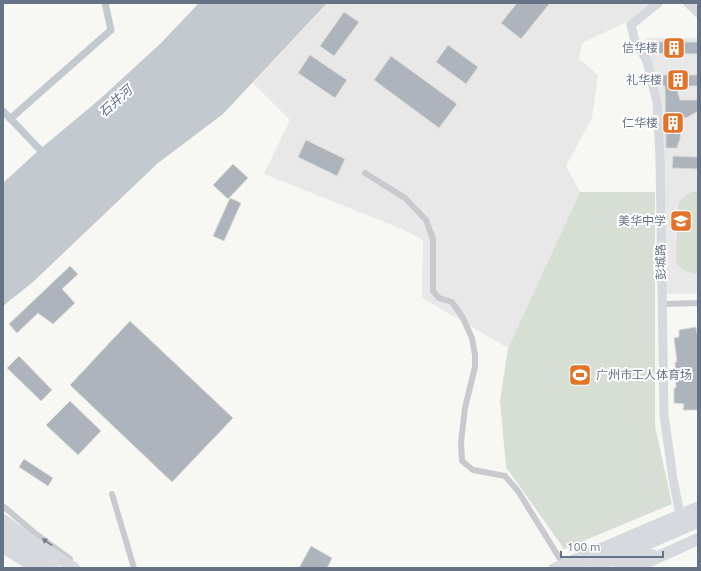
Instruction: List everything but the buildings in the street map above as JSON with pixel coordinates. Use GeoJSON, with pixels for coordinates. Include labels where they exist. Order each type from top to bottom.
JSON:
{"type":"FeatureCollection","features":[{"type":"Feature","properties":{"kind":"highway"},"geometry":{"type":"LineString","coordinates":[[3,520],[38,553],[60,568]]}},
{"type":"Feature","properties":{"kind":"highway"},"geometry":{"type":"LineString","coordinates":[[3,520],[74,568]]}},
{"type":"Feature","properties":{"kind":"highway"},"geometry":{"type":"LineString","coordinates":[[566,567],[697,520]]}},
{"type":"Feature","properties":{"kind":"highway"},"geometry":{"type":"LineString","coordinates":[[645,565],[698,539]]}},
{"type":"Feature","properties":{"kind":"highway"},"geometry":{"type":"LineString","coordinates":[[3,547],[35,568]]}},
{"type":"Feature","properties":{"kind":"highway"},"geometry":{"type":"LineString","coordinates":[[3,552],[27,568]]}},
{"type":"Feature","properties":{"kind":"main road"},"geometry":{"type":"LineString","coordinates":[[594,568],[697,520]]}},
{"type":"Feature","properties":{"kind":"main road"},"geometry":{"type":"LineString","coordinates":[[617,568],[645,565],[697,520]]}},
{"type":"Feature","properties":{"kind":"main road"},"geometry":{"type":"LineString","coordinates":[[3,528],[22,545],[54,568]]}},
{"type":"Feature","properties":{"kind":"main road"},"geometry":{"type":"LineString","coordinates":[[3,542],[20,558],[35,568]]}},
{"type":"Feature","properties":{"kind":"street","name":"彭城路"},"geometry":{"type":"LineString","coordinates":[[658,3],[631,25],[634,41],[647,61],[657,103],[660,144],[665,421],[680,514]]}},
{"type":"Feature","properties":{"kind":"street"},"geometry":{"type":"LineString","coordinates":[[688,3],[698,13]]}},
{"type":"Feature","properties":{"kind":"street"},"geometry":{"type":"LineString","coordinates":[[365,173],[405,198],[426,220],[433,239],[433,291],[439,298],[452,302],[463,318],[472,338],[475,355],[475,367],[461,442],[462,461],[473,470],[505,476],[518,491],[566,567]]}},
{"type":"Feature","properties":{"kind":"street"},"geometry":{"type":"LineString","coordinates":[[662,304],[698,303]]}},
{"type":"Feature","properties":{"kind":"street"},"geometry":{"type":"LineString","coordinates":[[112,494],[134,568]]}},
{"type":"Feature","properties":{"kind":"street"},"geometry":{"type":"LineString","coordinates":[[3,506],[36,534],[70,559],[66,568],[42,554],[22,545]]}},
{"type":"Feature","properties":{"kind":"street"},"geometry":{"type":"LineString","coordinates":[[553,568],[566,567],[643,530],[698,506]]}},
{"type":"Feature","properties":{"kind":"street"},"geometry":{"type":"LineString","coordinates":[[664,521],[679,518],[697,520]]}},
{"type":"Feature","properties":{"kind":"street"},"geometry":{"type":"LineString","coordinates":[[626,554],[643,530]]}},
{"type":"Feature","properties":{"kind":"street"},"geometry":{"type":"LineString","coordinates":[[3,536],[45,568]]}},
{"type":"Feature","properties":{"kind":"street"},"geometry":{"type":"LineString","coordinates":[[645,565],[698,545]]}},
{"type":"Feature","properties":{"kind":"shaded area"},"geometry":{"type":"Polygon","coordinates":[[[327,3],[652,3],[639,16],[582,43],[579,59],[598,75],[592,118],[566,166],[580,192],[508,348],[422,298],[423,240],[402,229],[264,174],[290,120],[253,83],[327,3]]]}},
{"type":"Feature","properties":{"kind":"shaded area","name":"美华中学"},"geometry":{"type":"Polygon","coordinates":[[[646,38],[698,38],[698,294],[665,294],[663,149],[660,97],[654,73],[646,53],[646,38]]]}},
{"type":"Feature","properties":{"kind":"shaded area","name":"广州市工人体育场"},"geometry":{"type":"Polygon","coordinates":[[[580,192],[655,192],[655,426],[672,504],[564,549],[506,467],[500,401],[508,348],[580,192]]]}},
{"type":"Feature","properties":{"kind":"shaded area"},"geometry":{"type":"Polygon","coordinates":[[[691,192],[698,192],[698,273],[696,274],[684,270],[676,261],[678,204],[691,192]]]}},
{"type":"Feature","properties":{"kind":"water","name":"石井河"},"geometry":{"type":"Polygon","coordinates":[[[199,3],[327,3],[223,114],[158,163],[33,282],[3,306],[3,183],[39,150],[100,99],[161,43],[199,3]]]}},
{"type":"Feature","properties":{"kind":"waterway"},"geometry":{"type":"LineString","coordinates":[[10,119],[111,30],[105,3]]}},
{"type":"Feature","properties":{"kind":"waterway"},"geometry":{"type":"LineString","coordinates":[[3,111],[46,156]]}},
{"type":"Feature","properties":{"kind":"place","name":"信华楼"},"geometry":{"type":"Point","coordinates":[674,48]}},
{"type":"Feature","properties":{"kind":"place","name":"礼华楼"},"geometry":{"type":"Point","coordinates":[678,80]}},
{"type":"Feature","properties":{"kind":"place","name":"仁华楼"},"geometry":{"type":"Point","coordinates":[673,123]}},
{"type":"Feature","properties":{"kind":"place","name":"美华中学"},"geometry":{"type":"Point","coordinates":[681,221]}},
{"type":"Feature","properties":{"kind":"place","name":"广州市工人体育场"},"geometry":{"type":"Point","coordinates":[580,375]}}]}
